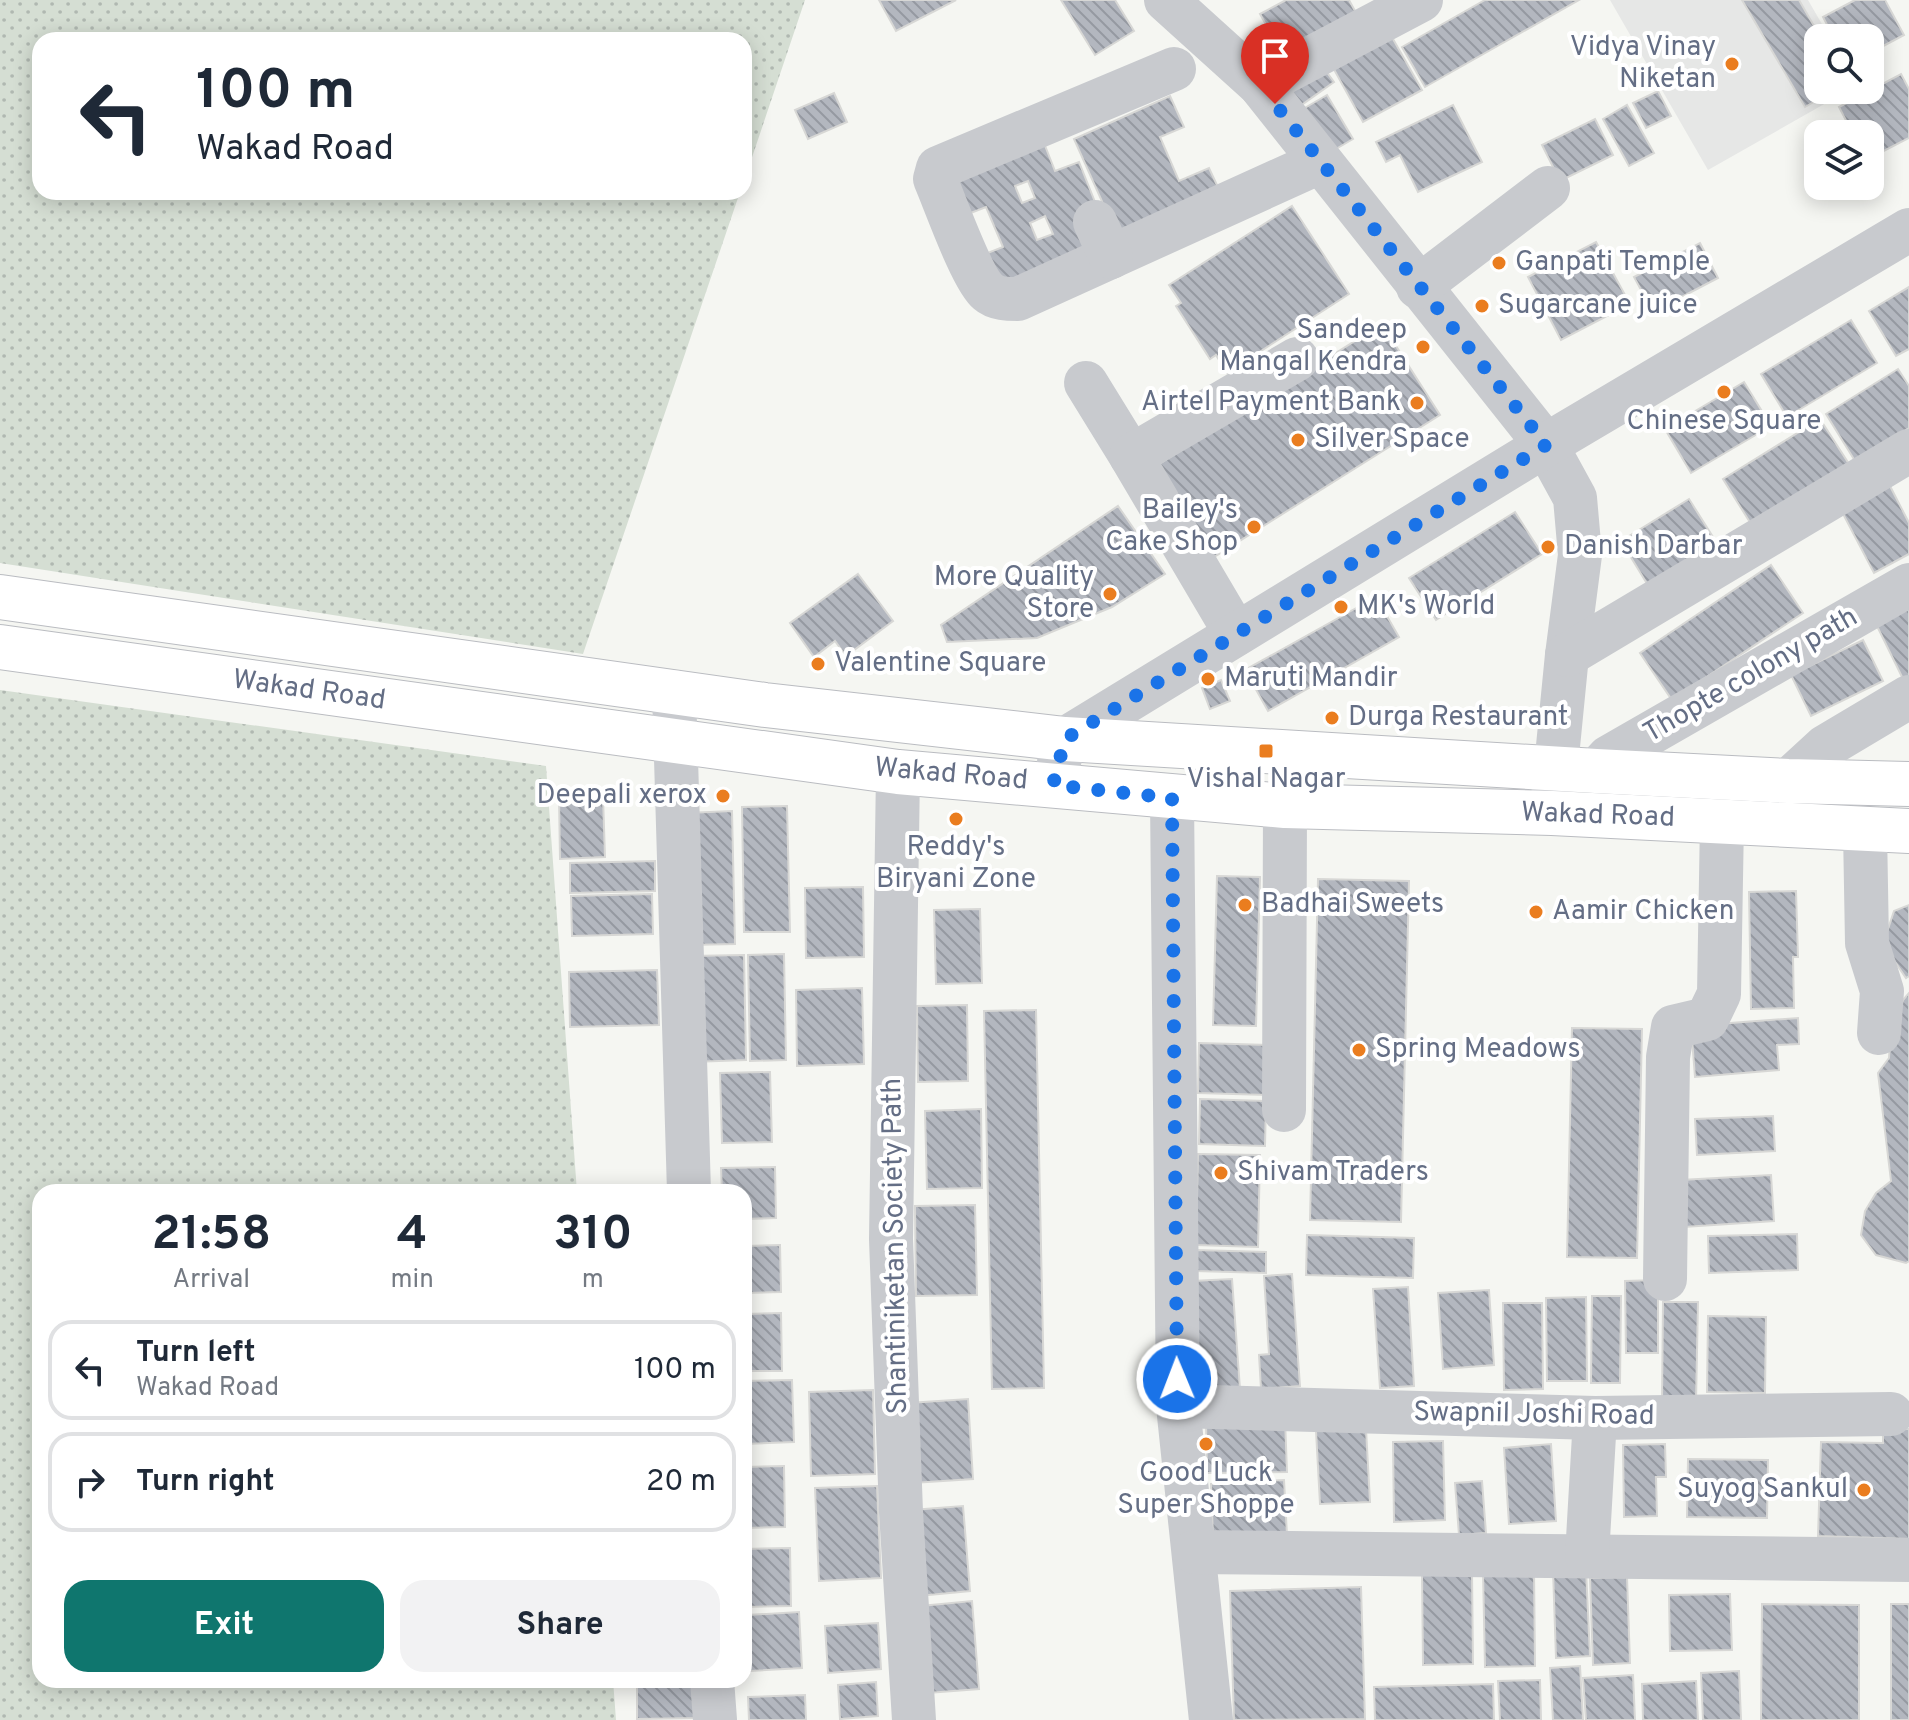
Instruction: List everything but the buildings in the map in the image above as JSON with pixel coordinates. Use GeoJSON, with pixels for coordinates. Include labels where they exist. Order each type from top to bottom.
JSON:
{"type":"FeatureCollection","features":[{"type":"Feature","properties":{"kind":"main road","name":"Wakad Road"},"geometry":{"type":"LineString","coordinates":[[0,597],[765,705],[1065,739],[1788,781],[1909,784]]}},
{"type":"Feature","properties":{"kind":"main road","name":"Wakad Road"},"geometry":{"type":"LineString","coordinates":[[0,647],[898,772],[1285,806],[1552,813],[1909,831]]}},
{"type":"Feature","properties":{"kind":"street"},"geometry":{"type":"LineString","coordinates":[[1166,0],[1260,85],[1546,445],[1575,498],[1580,555],[1567,655],[1575,769],[1552,813]]}},
{"type":"Feature","properties":{"kind":"street"},"geometry":{"type":"LineString","coordinates":[[1260,85],[1421,0]]}},
{"type":"Feature","properties":{"kind":"street"},"geometry":{"type":"LineString","coordinates":[[1174,69],[1059,135],[938,168],[935,179],[970,262],[988,292],[1003,299],[1018,299],[1103,239],[1320,162]]}},
{"type":"Feature","properties":{"kind":"street"},"geometry":{"type":"LineString","coordinates":[[1418,287],[1548,188]]}},
{"type":"Feature","properties":{"kind":"street"},"geometry":{"type":"LineString","coordinates":[[1053,785],[1065,739],[1546,445],[1909,230]]}},
{"type":"Feature","properties":{"kind":"street"},"geometry":{"type":"LineString","coordinates":[[1131,456],[1297,359]]}},
{"type":"Feature","properties":{"kind":"street"},"geometry":{"type":"LineString","coordinates":[[1086,383],[1236,634]]}},
{"type":"Feature","properties":{"kind":"street"},"geometry":{"type":"LineString","coordinates":[[1567,655],[1909,451]]}},
{"type":"Feature","properties":{"kind":"street","name":"Thopte colony path"},"geometry":{"type":"LineString","coordinates":[[1575,769],[1609,757],[1909,585]]}},
{"type":"Feature","properties":{"kind":"street"},"geometry":{"type":"LineString","coordinates":[[674,692],[689,1184]]}},
{"type":"Feature","properties":{"kind":"street"},"geometry":{"type":"LineString","coordinates":[[1788,781],[1825,747],[1909,697]]}},
{"type":"Feature","properties":{"kind":"street","name":"Shantiniketan Society Path"},"geometry":{"type":"LineString","coordinates":[[898,772],[891,1239],[901,1512],[914,1720]]}},
{"type":"Feature","properties":{"kind":"street"},"geometry":{"type":"LineString","coordinates":[[1172,798],[1178,1406],[1211,1720]]}},
{"type":"Feature","properties":{"kind":"street"},"geometry":{"type":"LineString","coordinates":[[1284,1110],[1285,806]]}},
{"type":"Feature","properties":{"kind":"street"},"geometry":{"type":"LineString","coordinates":[[1665,1279],[1668,1057],[1673,1027],[1707,1019],[1719,994],[1722,821]]}},
{"type":"Feature","properties":{"kind":"street"},"geometry":{"type":"LineString","coordinates":[[1865,830],[1867,943],[1882,991],[1879,1033]]}},
{"type":"Feature","properties":{"kind":"street","name":"Swapnil Joshi Road"},"geometry":{"type":"LineString","coordinates":[[1178,1406],[1595,1418],[1891,1414]]}},
{"type":"Feature","properties":{"kind":"street"},"geometry":{"type":"LineString","coordinates":[[1587,1556],[1595,1418]]}},
{"type":"Feature","properties":{"kind":"street"},"geometry":{"type":"LineString","coordinates":[[1194,1552],[1909,1560]]}},
{"type":"Feature","properties":{"kind":"street"},"geometry":{"type":"LineString","coordinates":[[713,1688],[715,1720]]}},
{"type":"Feature","properties":{"kind":"shaded area"},"geometry":{"type":"Polygon","coordinates":[[[0,0],[805,0],[752,157],[752,32],[32,32],[32,200],[737,200],[583,654],[0,563],[0,0]]]}},
{"type":"Feature","properties":{"kind":"shaded area","name":"Vidya Vinay Niketan"},"geometry":{"type":"Polygon","coordinates":[[[1610,0],[1808,0],[1822,24],[1804,24],[1804,104],[1824,104],[1708,170],[1610,0]]]}},
{"type":"Feature","properties":{"kind":"shaded area"},"geometry":{"type":"Polygon","coordinates":[[[0,690],[546,766],[576,1184],[32,1184],[32,1688],[614,1688],[616,1720],[0,1720],[0,690]]]}},
{"type":"Feature","properties":{"kind":"place","name":"Vidya Vinay Niketan"},"geometry":{"type":"Point","coordinates":[1732,64]}},
{"type":"Feature","properties":{"kind":"place","name":"Ganpati Temple"},"geometry":{"type":"Point","coordinates":[1499,263]}},
{"type":"Feature","properties":{"kind":"place","name":"Sugarcane juice"},"geometry":{"type":"Point","coordinates":[1482,306]}},
{"type":"Feature","properties":{"kind":"place","name":"Sandeep Mangal Kendra"},"geometry":{"type":"Point","coordinates":[1423,347]}},
{"type":"Feature","properties":{"kind":"place","name":"Chinese Square"},"geometry":{"type":"Point","coordinates":[1724,392]}},
{"type":"Feature","properties":{"kind":"place","name":"Airtel Payment Bank"},"geometry":{"type":"Point","coordinates":[1417,403]}},
{"type":"Feature","properties":{"kind":"place","name":"Silver Space"},"geometry":{"type":"Point","coordinates":[1298,440]}},
{"type":"Feature","properties":{"kind":"place","name":"Bailey's Cake Shop"},"geometry":{"type":"Point","coordinates":[1254,527]}},
{"type":"Feature","properties":{"kind":"place","name":"Danish Darbar"},"geometry":{"type":"Point","coordinates":[1548,547]}},
{"type":"Feature","properties":{"kind":"place","name":"More Quality Store"},"geometry":{"type":"Point","coordinates":[1110,594]}},
{"type":"Feature","properties":{"kind":"place","name":"MK's World"},"geometry":{"type":"Point","coordinates":[1341,607]}},
{"type":"Feature","properties":{"kind":"place","name":"Valentine Square"},"geometry":{"type":"Point","coordinates":[818,664]}},
{"type":"Feature","properties":{"kind":"place","name":"Maruti Mandir"},"geometry":{"type":"Point","coordinates":[1208,679]}},
{"type":"Feature","properties":{"kind":"place","name":"Durga Restaurant"},"geometry":{"type":"Point","coordinates":[1332,718]}},
{"type":"Feature","properties":{"kind":"place","name":"Vishal Nagar"},"geometry":{"type":"Point","coordinates":[1266,751]}},
{"type":"Feature","properties":{"kind":"place","name":"Deepali xerox"},"geometry":{"type":"Point","coordinates":[723,796]}},
{"type":"Feature","properties":{"kind":"place","name":"Reddy's Biryani Zone"},"geometry":{"type":"Point","coordinates":[956,819]}},
{"type":"Feature","properties":{"kind":"place","name":"Badhai Sweets"},"geometry":{"type":"Point","coordinates":[1245,905]}},
{"type":"Feature","properties":{"kind":"place","name":"Aamir Chicken"},"geometry":{"type":"Point","coordinates":[1536,912]}},
{"type":"Feature","properties":{"kind":"place","name":"Spring Meadows"},"geometry":{"type":"Point","coordinates":[1359,1050]}},
{"type":"Feature","properties":{"kind":"place","name":"Shivam Traders"},"geometry":{"type":"Point","coordinates":[1221,1173]}},
{"type":"Feature","properties":{"kind":"place","name":"Good Luck Super Shoppe"},"geometry":{"type":"Point","coordinates":[1206,1444]}},
{"type":"Feature","properties":{"kind":"place","name":"Suyog Sankul"},"geometry":{"type":"Point","coordinates":[1864,1490]}},
{"type":"Feature","properties":{"kind":"route"},"geometry":{"type":"LineString","coordinates":[[1177,1379],[1172,798],[1053,785],[1065,739],[1546,445],[1275,104]]}}]}
